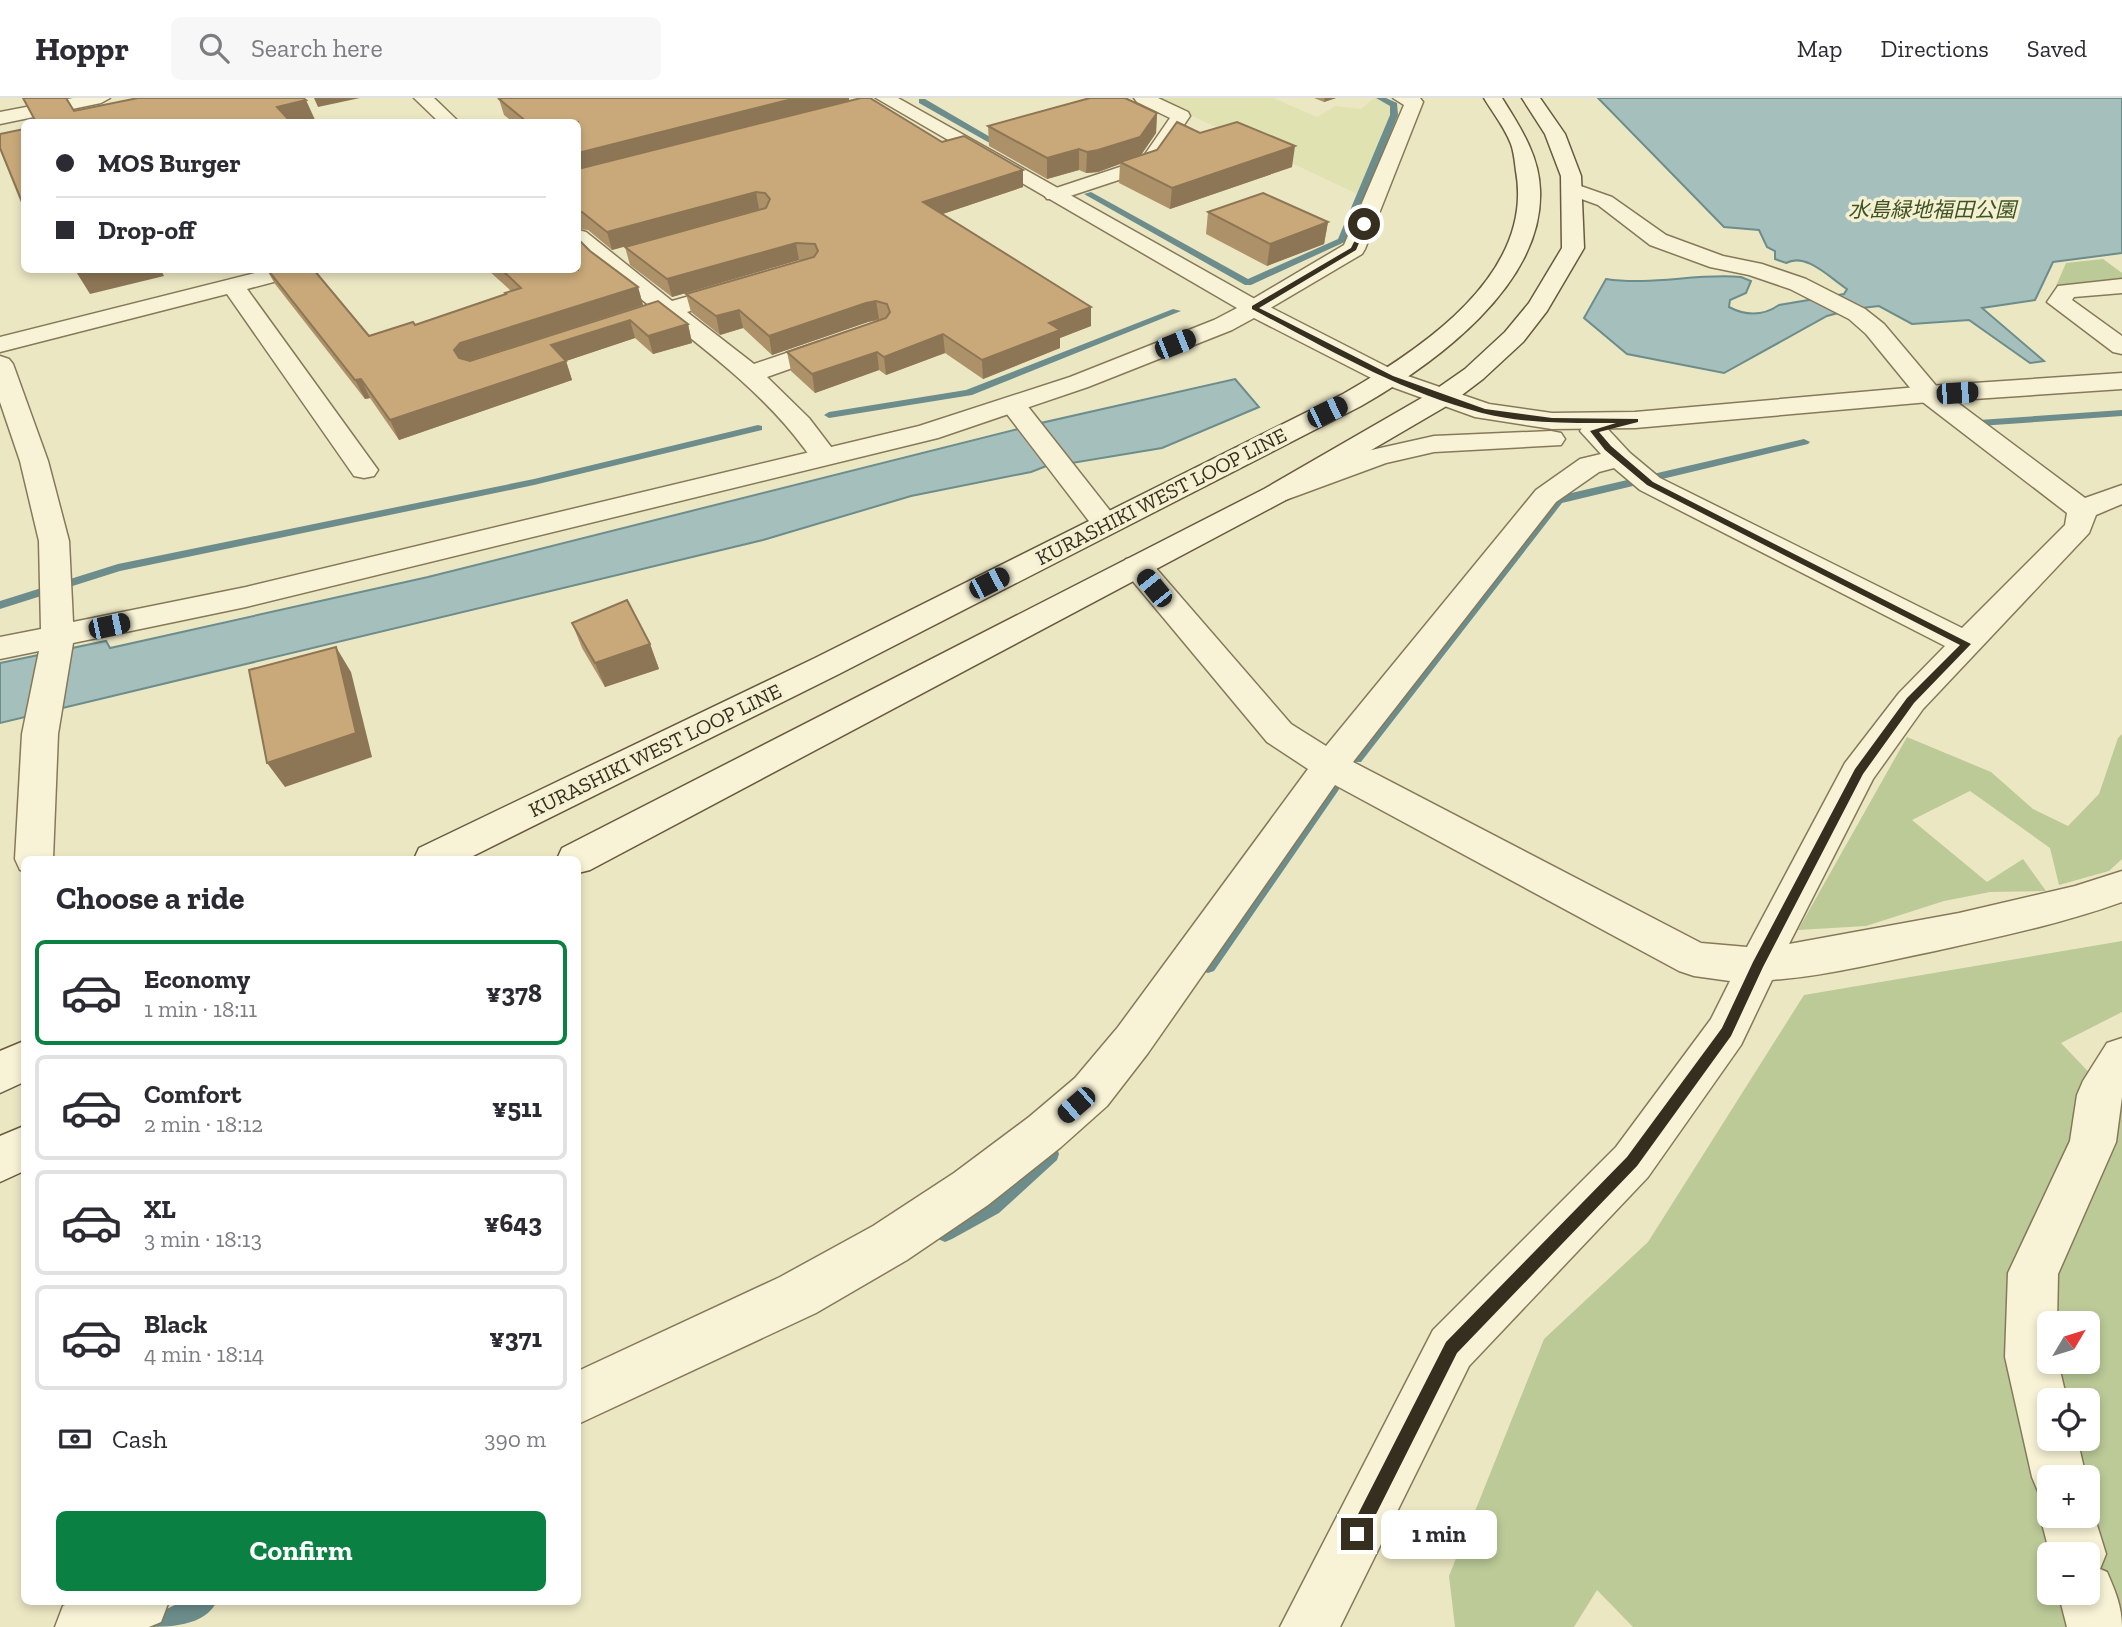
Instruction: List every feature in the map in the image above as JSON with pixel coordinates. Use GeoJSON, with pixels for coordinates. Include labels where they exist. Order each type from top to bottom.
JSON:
{"type":"FeatureCollection","features":[{"type":"Feature","properties":{"kind":"street"},"geometry":{"type":"LineString","coordinates":[[0,118],[101,98]]}},
{"type":"Feature","properties":{"kind":"street"},"geometry":{"type":"LineString","coordinates":[[423,98],[447,119]]}},
{"type":"Feature","properties":{"kind":"street"},"geometry":{"type":"LineString","coordinates":[[1054,195],[1148,164],[1181,116],[1143,98]]}},
{"type":"Feature","properties":{"kind":"street","name":"KURASHIKI WEST LOOP LINE"},"geometry":{"type":"LineString","coordinates":[[439,856],[827,666],[1352,400],[1390,378],[1449,336],[1483,302],[1509,267],[1525,230],[1531,200],[1529,169],[1519,138],[1493,98]]}},
{"type":"Feature","properties":{"kind":"street","name":"KURASHIKI WEST LOOP LINE"},"geometry":{"type":"LineString","coordinates":[[581,856],[1273,495],[1441,398],[1474,374],[1514,337],[1539,306],[1573,248],[1571,176],[1555,134],[1531,98]]}},
{"type":"Feature","properties":{"kind":"street"},"geometry":{"type":"LineString","coordinates":[[885,100],[1254,308],[1390,378],[1484,411],[1524,418],[1635,420],[1929,394],[2122,381]]}},
{"type":"Feature","properties":{"kind":"street"},"geometry":{"type":"LineString","coordinates":[[0,648],[57,643],[928,432],[1079,382],[1223,325],[1353,249],[1411,100]]}},
{"type":"Feature","properties":{"kind":"street"},"geometry":{"type":"LineString","coordinates":[[1572,189],[1605,201],[1658,240],[1718,262],[1780,277],[1857,314],[1875,330],[1929,394],[2082,510]]}},
{"type":"Feature","properties":{"kind":"street"},"geometry":{"type":"LineString","coordinates":[[581,240],[605,262],[750,374],[812,439],[824,456]]}},
{"type":"Feature","properties":{"kind":"street"},"geometry":{"type":"LineString","coordinates":[[605,262],[631,255]]}},
{"type":"Feature","properties":{"kind":"street"},"geometry":{"type":"LineString","coordinates":[[0,345],[280,273]]}},
{"type":"Feature","properties":{"kind":"street"},"geometry":{"type":"LineString","coordinates":[[593,332],[760,282]]}},
{"type":"Feature","properties":{"kind":"street"},"geometry":{"type":"LineString","coordinates":[[232,285],[364,470]]}},
{"type":"Feature","properties":{"kind":"street"},"geometry":{"type":"LineString","coordinates":[[2122,286],[2066,291],[2059,302],[2122,347]]}},
{"type":"Feature","properties":{"kind":"street"},"geometry":{"type":"LineString","coordinates":[[750,374],[866,334]]}},
{"type":"Feature","properties":{"kind":"street"},"geometry":{"type":"LineString","coordinates":[[0,364],[5,399],[34,461],[54,541],[57,643],[43,719],[34,856]]}},
{"type":"Feature","properties":{"kind":"street"},"geometry":{"type":"LineString","coordinates":[[1013,405],[1105,523]]}},
{"type":"Feature","properties":{"kind":"street"},"geometry":{"type":"LineString","coordinates":[[1624,461],[1635,420]]}},
{"type":"Feature","properties":{"kind":"street"},"geometry":{"type":"LineString","coordinates":[[1273,495],[1377,457],[1434,444],[1565,439],[1624,461],[1967,644]]}},
{"type":"Feature","properties":{"kind":"street"},"geometry":{"type":"LineString","coordinates":[[581,1397],[798,1295],[867,1256],[971,1189],[1045,1132],[1091,1092],[1133,1040],[1329,765],[1546,496],[1590,465],[1624,461]]}},
{"type":"Feature","properties":{"kind":"street"},"geometry":{"type":"LineString","coordinates":[[2082,510],[2122,494]]}},
{"type":"Feature","properties":{"kind":"street"},"geometry":{"type":"LineString","coordinates":[[1310,1627],[1451,1348],[1632,1161],[1726,1032],[1858,772],[1911,701],[2079,527],[2082,510]]}},
{"type":"Feature","properties":{"kind":"street"},"geometry":{"type":"LineString","coordinates":[[1137,566],[1279,733],[1329,765],[1694,959],[1724,965],[1758,965],[1934,936],[2096,897],[2122,886]]}},
{"type":"Feature","properties":{"kind":"street"},"geometry":{"type":"LineString","coordinates":[[2038,1388],[2031,1357],[2033,1273],[2093,1142],[2099,1095],[2122,1057]]}},
{"type":"Feature","properties":{"kind":"street"},"geometry":{"type":"LineString","coordinates":[[0,1073],[21,1062]]}},
{"type":"Feature","properties":{"kind":"street"},"geometry":{"type":"LineString","coordinates":[[0,1160],[21,1149]]}},
{"type":"Feature","properties":{"kind":"street"},"geometry":{"type":"LineString","coordinates":[[84,1627],[131,1605]]}},
{"type":"Feature","properties":{"kind":"street"},"geometry":{"type":"LineString","coordinates":[[2090,1605],[2096,1627]]}},
{"type":"Feature","properties":{"kind":"green space"},"geometry":{"type":"Polygon","coordinates":[[[1154,98],[1273,98],[1317,117],[1335,106],[1361,109],[1374,98],[1389,103],[1392,113],[1357,194],[1154,98]]]}},
{"type":"Feature","properties":{"kind":"green space"},"geometry":{"type":"Polygon","coordinates":[[[2103,259],[2122,273],[2122,280],[2056,286],[2066,263],[2103,259]]]}},
{"type":"Feature","properties":{"kind":"green space"},"geometry":{"type":"Polygon","coordinates":[[[2122,734],[2122,859],[2109,871],[2059,885],[2050,848],[1970,791],[1912,820],[1987,882],[2023,859],[2046,891],[1990,892],[1944,901],[1866,926],[1798,930],[1907,737],[1991,772],[2033,809],[2068,826],[2099,794],[2118,738],[2122,734]]]}},
{"type":"Feature","properties":{"kind":"green space"},"geometry":{"type":"Polygon","coordinates":[[[2122,941],[2122,1012],[2061,1043],[2122,1107],[2122,1627],[1633,1627],[1597,1590],[1574,1627],[1455,1627],[1449,1576],[1544,1339],[1648,1242],[1804,995],[2122,941]]]}},
{"type":"Feature","properties":{"kind":"water","name":"水島緑地福田公園"},"geometry":{"type":"Polygon","coordinates":[[[1598,98],[2122,98],[2122,253],[2053,262],[2035,300],[1982,308],[2044,361],[2030,363],[1969,320],[1912,324],[1879,306],[1827,316],[1724,373],[1627,354],[1584,318],[1606,279],[1640,281],[1741,277],[1751,281],[1746,293],[1730,300],[1729,307],[1754,314],[1779,305],[1844,294],[1847,289],[1810,263],[1786,263],[1775,259],[1775,251],[1767,247],[1759,230],[1724,227],[1598,98]]]}},
{"type":"Feature","properties":{"kind":"water"},"geometry":{"type":"Polygon","coordinates":[[[1235,379],[1259,407],[1162,448],[1072,463],[1041,423],[1235,379]]]}},
{"type":"Feature","properties":{"kind":"water"},"geometry":{"type":"Polygon","coordinates":[[[1018,429],[1049,465],[1031,472],[911,496],[763,540],[0,723],[0,663],[106,641],[110,648],[428,577],[1018,429]]]}},
{"type":"Feature","properties":{"kind":"building"},"geometry":{"type":"Polygon","coordinates":[[[23,98],[66,98],[74,111],[138,98],[306,100],[277,107],[288,119],[34,119],[23,98]]]}},
{"type":"Feature","properties":{"kind":"building"},"geometry":{"type":"Polygon","coordinates":[[[796,98],[581,152],[581,119],[523,119],[499,99],[796,98]]]}},
{"type":"Feature","properties":{"kind":"building"},"geometry":{"type":"Polygon","coordinates":[[[861,98],[870,98],[942,142],[964,136],[1023,170],[923,202],[1091,307],[1049,323],[1060,330],[982,360],[943,334],[884,357],[877,352],[812,374],[787,352],[886,318],[890,312],[887,304],[876,301],[866,303],[769,336],[739,310],[716,316],[686,294],[814,257],[818,251],[815,244],[796,243],[667,279],[625,247],[766,208],[770,199],[765,193],[756,192],[607,232],[581,212],[581,168],[861,98]]]}},
{"type":"Feature","properties":{"kind":"building"},"geometry":{"type":"Polygon","coordinates":[[[1090,98],[1125,98],[1157,113],[1140,137],[1098,150],[1087,152],[1079,149],[1047,158],[988,126],[1090,98]]]}},
{"type":"Feature","properties":{"kind":"building"},"geometry":{"type":"Polygon","coordinates":[[[1177,122],[1200,133],[1237,122],[1295,146],[1172,188],[1120,162],[1157,150],[1177,122]]]}},
{"type":"Feature","properties":{"kind":"building"},"geometry":{"type":"Polygon","coordinates":[[[21,130],[21,200],[0,148],[0,134],[21,130]]]}},
{"type":"Feature","properties":{"kind":"building"},"geometry":{"type":"Polygon","coordinates":[[[1263,193],[1328,222],[1270,244],[1208,212],[1263,193]]]}},
{"type":"Feature","properties":{"kind":"building"},"geometry":{"type":"Polygon","coordinates":[[[581,242],[638,287],[460,343],[454,350],[459,358],[470,361],[658,301],[688,324],[648,336],[630,320],[551,345],[566,361],[390,420],[361,379],[355,380],[270,273],[316,273],[369,336],[413,322],[415,325],[521,288],[505,273],[581,273],[581,242]]]}},
{"type":"Feature","properties":{"kind":"building"},"geometry":{"type":"Polygon","coordinates":[[[627,600],[650,644],[595,663],[572,623],[627,600]]]}},
{"type":"Feature","properties":{"kind":"building"},"geometry":{"type":"Polygon","coordinates":[[[336,647],[356,733],[267,763],[249,670],[336,647]]]}},
{"type":"Feature","properties":{"kind":"waterway"},"geometry":{"type":"LineString","coordinates":[[1088,194],[1248,283],[1342,241],[1394,115],[1394,105],[1380,98]]}},
{"type":"Feature","properties":{"kind":"waterway"},"geometry":{"type":"LineString","coordinates":[[922,101],[1005,148]]}},
{"type":"Feature","properties":{"kind":"waterway"},"geometry":{"type":"LineString","coordinates":[[829,415],[968,393],[1176,311]]}},
{"type":"Feature","properties":{"kind":"waterway"},"geometry":{"type":"LineString","coordinates":[[1979,423],[2122,413]]}},
{"type":"Feature","properties":{"kind":"waterway"},"geometry":{"type":"LineString","coordinates":[[0,605],[118,568],[534,482],[758,428]]}},
{"type":"Feature","properties":{"kind":"waterway"},"geometry":{"type":"LineString","coordinates":[[1356,758],[1558,500],[1804,442]]}},
{"type":"Feature","properties":{"kind":"waterway"},"geometry":{"type":"LineString","coordinates":[[1208,966],[1333,787]]}},
{"type":"Feature","properties":{"kind":"waterway"},"geometry":{"type":"LineString","coordinates":[[945,1232],[992,1206],[1050,1154]]}},
{"type":"Feature","properties":{"kind":"waterway"},"geometry":{"type":"LineString","coordinates":[[154,1627],[199,1605]]}},
{"type":"Feature","properties":{"kind":"route"},"geometry":{"type":"LineString","coordinates":[[1357,1534],[1451,1348],[1632,1161],[1726,1032],[1858,772],[1911,701],[1967,644],[1650,484],[1608,448],[1594,431],[1635,420],[1552,421],[1484,411],[1390,378],[1254,308],[1353,249],[1364,224]]}}]}
